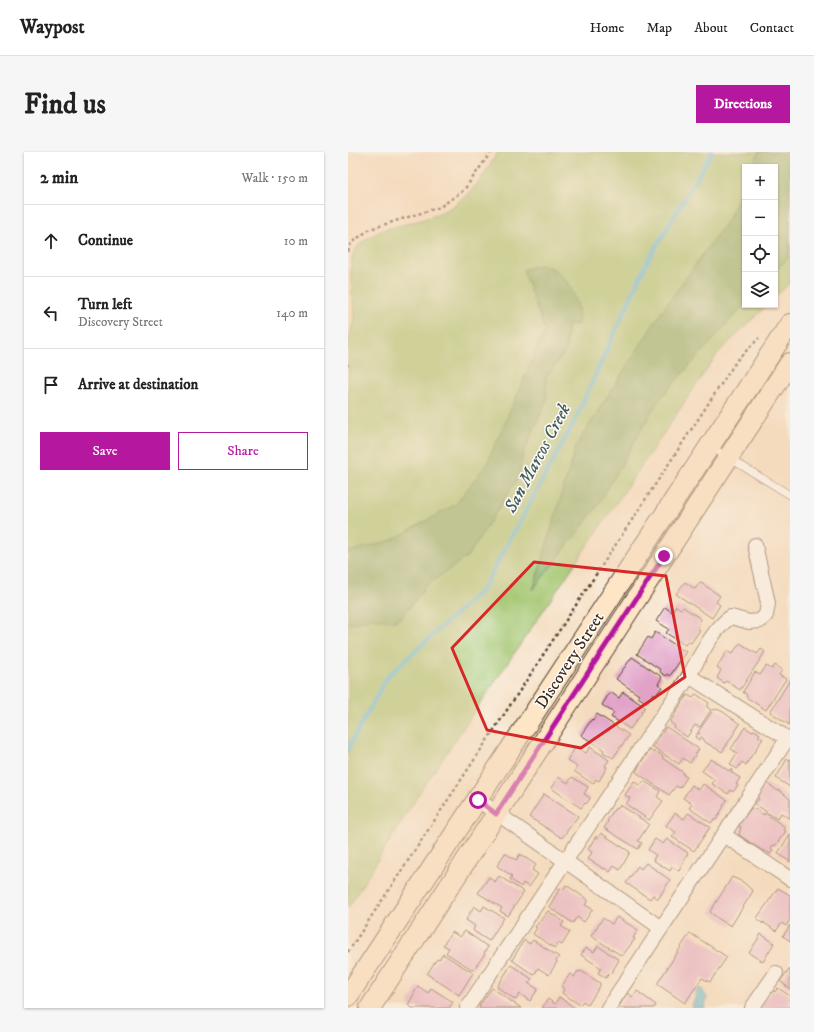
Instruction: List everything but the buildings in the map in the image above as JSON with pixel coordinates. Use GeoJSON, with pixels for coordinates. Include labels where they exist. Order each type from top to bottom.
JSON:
{"type":"FeatureCollection","features":[{"type":"Feature","properties":{"kind":"main road","name":"Discovery Street"},"geometry":{"type":"LineString","coordinates":[[348,996],[790,324]]}},
{"type":"Feature","properties":{"kind":"main road","name":"Discovery Street"},"geometry":{"type":"LineString","coordinates":[[370,1008],[790,363]]}},
{"type":"Feature","properties":{"kind":"street"},"geometry":{"type":"LineString","coordinates":[[467,1008],[725,620],[731,617],[749,622],[760,621],[766,615],[768,603],[755,545]]}},
{"type":"Feature","properties":{"kind":"street"},"geometry":{"type":"LineString","coordinates":[[608,1008],[789,739],[689,676]]}},
{"type":"Feature","properties":{"kind":"street"},"geometry":{"type":"LineString","coordinates":[[478,800],[661,928]]}},
{"type":"Feature","properties":{"kind":"street"},"geometry":{"type":"LineString","coordinates":[[724,835],[790,879]]}},
{"type":"Feature","properties":{"kind":"street"},"geometry":{"type":"LineString","coordinates":[[752,1008],[776,973]]}},
{"type":"Feature","properties":{"kind":"lane"},"geometry":{"type":"LineString","coordinates":[[710,446],[790,495]]}},
{"type":"Feature","properties":{"kind":"path"},"geometry":{"type":"LineString","coordinates":[[348,252],[351,243],[370,229],[440,207],[464,190],[491,152]]}},
{"type":"Feature","properties":{"kind":"path"},"geometry":{"type":"LineString","coordinates":[[348,952],[737,360],[763,334]]}},
{"type":"Feature","properties":{"kind":"highlighted area"},"geometry":{"type":"Polygon","coordinates":[[[534,562],[666,576],[685,677],[581,748],[487,730],[452,648],[534,562]]]}},
{"type":"Feature","properties":{"kind":"green space"},"geometry":{"type":"Polygon","coordinates":[[[498,152],[790,152],[790,283],[778,294],[778,164],[742,164],[742,308],[764,308],[718,353],[422,789],[348,908],[348,338],[354,317],[351,276],[353,254],[361,244],[371,236],[383,230],[437,215],[448,209],[472,190],[498,152]]]}},
{"type":"Feature","properties":{"kind":"green space"},"geometry":{"type":"Polygon","coordinates":[[[759,152],[790,152],[790,256],[778,268],[778,164],[753,164],[759,152]]]}},
{"type":"Feature","properties":{"kind":"green space"},"geometry":{"type":"Polygon","coordinates":[[[742,190],[742,307],[658,401],[597,507],[533,590],[576,446],[662,311],[729,218],[742,190]]]}},
{"type":"Feature","properties":{"kind":"green space"},"geometry":{"type":"Polygon","coordinates":[[[538,265],[551,268],[559,273],[564,279],[576,300],[579,316],[578,324],[568,325],[566,350],[546,377],[547,400],[523,454],[518,478],[468,556],[426,586],[402,617],[392,622],[373,618],[351,624],[348,622],[348,552],[392,540],[456,504],[487,463],[545,331],[523,270],[538,265]]]}},
{"type":"Feature","properties":{"kind":"water"},"geometry":{"type":"Polygon","coordinates":[[[699,988],[702,989],[707,998],[705,1008],[692,1008],[691,1005],[695,999],[695,991],[699,988]]]}},
{"type":"Feature","properties":{"kind":"waterway","name":"San Marcos Creek"},"geometry":{"type":"LineString","coordinates":[[348,749],[387,677],[483,589],[574,422],[647,262],[712,152]]}},
{"type":"Feature","properties":{"kind":"route"},"geometry":{"type":"LineString","coordinates":[[478,800],[496,814],[664,556]]}}]}
